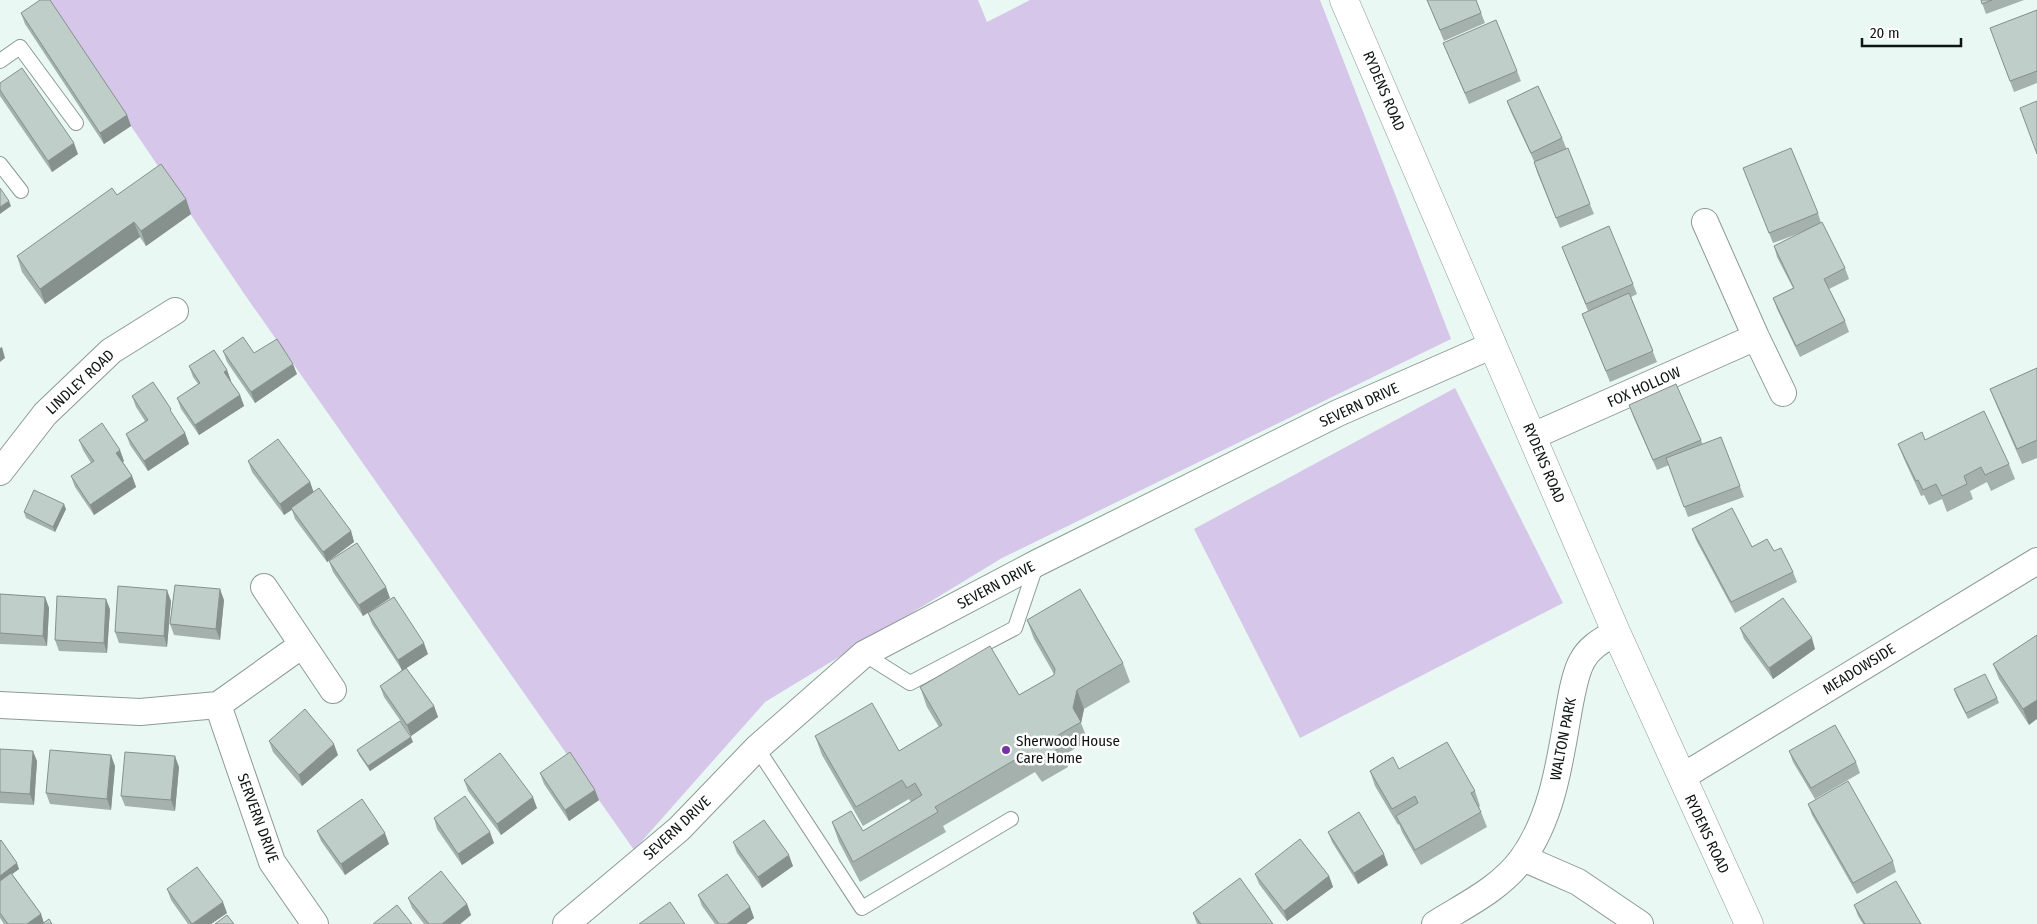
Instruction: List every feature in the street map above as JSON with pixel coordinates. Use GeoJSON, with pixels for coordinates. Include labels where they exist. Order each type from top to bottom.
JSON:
{"type":"FeatureCollection","features":[{"type":"Feature","properties":{"kind":"street","name":"RYDENS ROAD"},"geometry":{"type":"LineString","coordinates":[[1344,0],[1616,632],[1749,924]]}},
{"type":"Feature","properties":{"kind":"street"},"geometry":{"type":"LineString","coordinates":[[1705,222],[1783,393]]}},
{"type":"Feature","properties":{"kind":"street","name":"LINDLEY ROAD"},"geometry":{"type":"LineString","coordinates":[[0,472],[46,414],[111,351],[175,311]]}},
{"type":"Feature","properties":{"kind":"street","name":"FOX HOLLOW"},"geometry":{"type":"LineString","coordinates":[[1533,436],[1756,337]]}},
{"type":"Feature","properties":{"kind":"street","name":"SEVERN DRIVE"},"geometry":{"type":"LineString","coordinates":[[566,924],[679,829],[757,748],[864,654],[1037,563],[1338,413],[1493,345]]}},
{"type":"Feature","properties":{"kind":"street","name":"MEADOWSIDE"},"geometry":{"type":"LineString","coordinates":[[1682,777],[2037,561]]}},
{"type":"Feature","properties":{"kind":"street"},"geometry":{"type":"LineString","coordinates":[[264,587],[333,690]]}},
{"type":"Feature","properties":{"kind":"street","name":"WALTON PARK"},"geometry":{"type":"LineString","coordinates":[[1434,924],[1493,888],[1523,858],[1539,830],[1557,778],[1572,695],[1582,661],[1596,644],[1616,632]]}},
{"type":"Feature","properties":{"kind":"street"},"geometry":{"type":"LineString","coordinates":[[0,705],[140,712],[218,705],[302,645]]}},
{"type":"Feature","properties":{"kind":"street","name":"SERVERN DRIVE"},"geometry":{"type":"LineString","coordinates":[[218,705],[272,862],[315,924]]}},
{"type":"Feature","properties":{"kind":"street"},"geometry":{"type":"LineString","coordinates":[[1523,858],[1578,882],[1640,924]]}},
{"type":"Feature","properties":{"kind":"lane"},"geometry":{"type":"LineString","coordinates":[[0,61],[20,48],[76,123]]}},
{"type":"Feature","properties":{"kind":"lane"},"geometry":{"type":"LineString","coordinates":[[0,164],[22,191]]}},
{"type":"Feature","properties":{"kind":"lane"},"geometry":{"type":"LineString","coordinates":[[864,654],[910,683],[1015,628],[1037,563]]}},
{"type":"Feature","properties":{"kind":"lane"},"geometry":{"type":"LineString","coordinates":[[757,748],[862,908],[1011,819]]}},
{"type":"Feature","properties":{"kind":"shaded area"},"geometry":{"type":"Polygon","coordinates":[[[46,0],[978,0],[987,22],[1030,0],[1320,0],[1451,339],[1002,558],[765,702],[634,850],[245,295],[46,0]]]}},
{"type":"Feature","properties":{"kind":"shaded area"},"geometry":{"type":"Polygon","coordinates":[[[1455,388],[1563,603],[1300,738],[1194,529],[1455,388]]]}},
{"type":"Feature","properties":{"kind":"building"},"geometry":{"type":"Polygon","coordinates":[[[40,0],[50,0],[127,115],[100,133],[21,13],[40,0]]]}},
{"type":"Feature","properties":{"kind":"building"},"geometry":{"type":"Polygon","coordinates":[[[1427,0],[1476,0],[1481,13],[1440,30],[1427,0]]]}},
{"type":"Feature","properties":{"kind":"building"},"geometry":{"type":"Polygon","coordinates":[[[1981,0],[1992,0],[1982,4],[1981,0]]]}},
{"type":"Feature","properties":{"kind":"building"},"geometry":{"type":"Polygon","coordinates":[[[2037,10],[2037,71],[2010,81],[1990,28],[2037,10]]]}},
{"type":"Feature","properties":{"kind":"building"},"geometry":{"type":"Polygon","coordinates":[[[1496,20],[1517,71],[1465,93],[1443,43],[1496,20]]]}},
{"type":"Feature","properties":{"kind":"building"},"geometry":{"type":"Polygon","coordinates":[[[22,68],[74,143],[48,161],[0,90],[0,83],[22,68]]]}},
{"type":"Feature","properties":{"kind":"building"},"geometry":{"type":"Polygon","coordinates":[[[1538,86],[1562,138],[1531,153],[1507,101],[1538,86]]]}},
{"type":"Feature","properties":{"kind":"building"},"geometry":{"type":"Polygon","coordinates":[[[2037,101],[2037,154],[2020,108],[2037,101]]]}},
{"type":"Feature","properties":{"kind":"building"},"geometry":{"type":"Polygon","coordinates":[[[1568,148],[1590,204],[1556,218],[1534,162],[1568,148]]]}},
{"type":"Feature","properties":{"kind":"building"},"geometry":{"type":"Polygon","coordinates":[[[1791,148],[1818,213],[1769,233],[1743,168],[1791,148]]]}},
{"type":"Feature","properties":{"kind":"building"},"geometry":{"type":"Polygon","coordinates":[[[161,164],[186,199],[141,231],[134,222],[40,289],[17,256],[112,188],[117,195],[161,164]]]}},
{"type":"Feature","properties":{"kind":"building"},"geometry":{"type":"Polygon","coordinates":[[[0,188],[9,201],[0,207],[0,188]]]}},
{"type":"Feature","properties":{"kind":"building"},"geometry":{"type":"Polygon","coordinates":[[[1822,222],[1845,268],[1824,279],[1845,321],[1796,346],[1773,298],[1794,288],[1774,246],[1822,222]]]}},
{"type":"Feature","properties":{"kind":"building"},"geometry":{"type":"Polygon","coordinates":[[[1609,226],[1633,284],[1586,304],[1562,247],[1609,226]]]}},
{"type":"Feature","properties":{"kind":"building"},"geometry":{"type":"Polygon","coordinates":[[[1629,293],[1653,351],[1606,371],[1582,314],[1629,293]]]}},
{"type":"Feature","properties":{"kind":"building"},"geometry":{"type":"Polygon","coordinates":[[[243,337],[254,353],[277,339],[293,364],[251,392],[223,351],[243,337]]]}},
{"type":"Feature","properties":{"kind":"building"},"geometry":{"type":"Polygon","coordinates":[[[214,350],[227,370],[224,372],[240,395],[195,425],[177,398],[200,383],[189,366],[214,350]]]}},
{"type":"Feature","properties":{"kind":"building"},"geometry":{"type":"Polygon","coordinates":[[[2037,368],[2037,440],[2017,449],[1990,389],[2037,368]]]}},
{"type":"Feature","properties":{"kind":"building"},"geometry":{"type":"Polygon","coordinates":[[[153,382],[185,433],[144,461],[126,434],[148,420],[132,396],[153,382]]]}},
{"type":"Feature","properties":{"kind":"building"},"geometry":{"type":"Polygon","coordinates":[[[1676,384],[1701,440],[1653,460],[1629,405],[1676,384]]]}},
{"type":"Feature","properties":{"kind":"building"},"geometry":{"type":"Polygon","coordinates":[[[1984,411],[2009,464],[1985,475],[1981,467],[1964,476],[1967,484],[1942,496],[1936,484],[1923,490],[1918,480],[1916,481],[1898,444],[1922,432],[1925,440],[1984,411]]]}},
{"type":"Feature","properties":{"kind":"building"},"geometry":{"type":"Polygon","coordinates":[[[102,423],[120,450],[116,453],[132,476],[90,505],[71,476],[94,461],[79,440],[102,423]]]}},
{"type":"Feature","properties":{"kind":"building"},"geometry":{"type":"Polygon","coordinates":[[[1721,437],[1740,486],[1684,507],[1666,458],[1721,437]]]}},
{"type":"Feature","properties":{"kind":"building"},"geometry":{"type":"Polygon","coordinates":[[[278,439],[310,482],[280,504],[248,461],[278,439]]]}},
{"type":"Feature","properties":{"kind":"building"},"geometry":{"type":"Polygon","coordinates":[[[319,488],[351,531],[323,552],[291,508],[319,488]]]}},
{"type":"Feature","properties":{"kind":"building"},"geometry":{"type":"Polygon","coordinates":[[[34,490],[64,504],[53,527],[24,512],[34,490]]]}},
{"type":"Feature","properties":{"kind":"building"},"geometry":{"type":"Polygon","coordinates":[[[1732,508],[1752,547],[1767,539],[1774,551],[1781,548],[1793,572],[1731,602],[1692,529],[1732,508]]]}},
{"type":"Feature","properties":{"kind":"building"},"geometry":{"type":"Polygon","coordinates":[[[357,543],[386,587],[359,605],[329,561],[357,543]]]}},
{"type":"Feature","properties":{"kind":"building"},"geometry":{"type":"Polygon","coordinates":[[[175,585],[220,589],[216,629],[170,624],[175,585]]]}},
{"type":"Feature","properties":{"kind":"building"},"geometry":{"type":"Polygon","coordinates":[[[118,586],[167,590],[164,636],[115,632],[118,586]]]}},
{"type":"Feature","properties":{"kind":"building","name":"Sherwood House Care Home"},"geometry":{"type":"Polygon","coordinates":[[[1080,589],[1123,663],[1077,690],[1073,708],[1081,722],[1055,737],[1061,747],[1034,763],[1028,752],[935,807],[938,812],[853,862],[832,822],[851,811],[863,831],[922,795],[915,783],[907,788],[902,780],[856,807],[815,736],[872,703],[899,751],[942,725],[920,687],[990,646],[1019,695],[1054,675],[1055,669],[1027,620],[1080,589]]]}},
{"type":"Feature","properties":{"kind":"building"},"geometry":{"type":"Polygon","coordinates":[[[0,594],[45,597],[43,636],[0,633],[0,594]]]}},
{"type":"Feature","properties":{"kind":"building"},"geometry":{"type":"Polygon","coordinates":[[[57,596],[106,599],[104,643],[55,640],[57,596]]]}},
{"type":"Feature","properties":{"kind":"building"},"geometry":{"type":"Polygon","coordinates":[[[394,597],[424,643],[398,660],[368,613],[394,597]]]}},
{"type":"Feature","properties":{"kind":"building"},"geometry":{"type":"Polygon","coordinates":[[[1783,598],[1812,638],[1769,668],[1740,628],[1783,598]]]}},
{"type":"Feature","properties":{"kind":"building"},"geometry":{"type":"Polygon","coordinates":[[[2037,635],[2037,700],[2023,709],[1993,664],[2037,635]]]}},
{"type":"Feature","properties":{"kind":"building"},"geometry":{"type":"Polygon","coordinates":[[[406,668],[434,706],[407,725],[380,686],[406,668]]]}},
{"type":"Feature","properties":{"kind":"building"},"geometry":{"type":"Polygon","coordinates":[[[1985,674],[1997,698],[1966,713],[1954,689],[1985,674]]]}},
{"type":"Feature","properties":{"kind":"building"},"geometry":{"type":"Polygon","coordinates":[[[305,709],[334,744],[299,775],[269,741],[305,709]]]}},
{"type":"Feature","properties":{"kind":"building"},"geometry":{"type":"Polygon","coordinates":[[[400,721],[411,737],[368,766],[357,750],[400,721]]]}},
{"type":"Feature","properties":{"kind":"building"},"geometry":{"type":"Polygon","coordinates":[[[1835,725],[1856,762],[1811,788],[1789,751],[1835,725]]]}},
{"type":"Feature","properties":{"kind":"building"},"geometry":{"type":"Polygon","coordinates":[[[1447,742],[1475,791],[1471,793],[1481,812],[1415,850],[1396,816],[1418,803],[1415,796],[1392,809],[1370,771],[1393,757],[1399,769],[1447,742]]]}},
{"type":"Feature","properties":{"kind":"building"},"geometry":{"type":"Polygon","coordinates":[[[0,749],[33,751],[30,794],[0,792],[0,749]]]}},
{"type":"Feature","properties":{"kind":"building"},"geometry":{"type":"Polygon","coordinates":[[[50,750],[111,755],[107,799],[46,793],[50,750]]]}},
{"type":"Feature","properties":{"kind":"building"},"geometry":{"type":"Polygon","coordinates":[[[125,752],[175,756],[171,800],[121,796],[125,752]]]}},
{"type":"Feature","properties":{"kind":"building"},"geometry":{"type":"Polygon","coordinates":[[[570,752],[595,790],[565,810],[540,773],[570,752]]]}},
{"type":"Feature","properties":{"kind":"building"},"geometry":{"type":"Polygon","coordinates":[[[500,753],[533,797],[497,824],[464,780],[500,753]]]}},
{"type":"Feature","properties":{"kind":"building"},"geometry":{"type":"Polygon","coordinates":[[[1848,781],[1893,861],[1853,883],[1808,804],[1848,781]]]}},
{"type":"Feature","properties":{"kind":"building"},"geometry":{"type":"Polygon","coordinates":[[[465,796],[490,832],[458,854],[434,818],[465,796]]]}},
{"type":"Feature","properties":{"kind":"building"},"geometry":{"type":"Polygon","coordinates":[[[362,799],[385,833],[341,864],[317,831],[362,799]]]}},
{"type":"Feature","properties":{"kind":"building"},"geometry":{"type":"Polygon","coordinates":[[[1359,812],[1384,854],[1354,873],[1328,832],[1359,812]]]}},
{"type":"Feature","properties":{"kind":"building"},"geometry":{"type":"Polygon","coordinates":[[[764,820],[789,855],[758,877],[733,842],[764,820]]]}},
{"type":"Feature","properties":{"kind":"building"},"geometry":{"type":"Polygon","coordinates":[[[1300,839],[1329,876],[1284,911],[1255,874],[1300,839]]]}},
{"type":"Feature","properties":{"kind":"building"},"geometry":{"type":"Polygon","coordinates":[[[0,841],[17,863],[0,876],[0,841]]]}},
{"type":"Feature","properties":{"kind":"building"},"geometry":{"type":"Polygon","coordinates":[[[197,867],[223,902],[192,924],[167,889],[197,867]]]}},
{"type":"Feature","properties":{"kind":"building"},"geometry":{"type":"Polygon","coordinates":[[[441,871],[467,904],[442,924],[429,924],[408,898],[441,871]]]}},
{"type":"Feature","properties":{"kind":"building"},"geometry":{"type":"Polygon","coordinates":[[[11,873],[41,914],[27,924],[8,924],[0,913],[0,881],[11,873]]]}},
{"type":"Feature","properties":{"kind":"building"},"geometry":{"type":"Polygon","coordinates":[[[727,874],[750,907],[727,924],[719,924],[698,895],[727,874]]]}},
{"type":"Feature","properties":{"kind":"building"},"geometry":{"type":"Polygon","coordinates":[[[1240,878],[1273,924],[1201,924],[1193,913],[1240,878]]]}},
{"type":"Feature","properties":{"kind":"building"},"geometry":{"type":"Polygon","coordinates":[[[1896,881],[1921,924],[1865,924],[1854,905],[1896,881]]]}},
{"type":"Feature","properties":{"kind":"building"},"geometry":{"type":"Polygon","coordinates":[[[670,902],[685,924],[639,924],[670,902]]]}},
{"type":"Feature","properties":{"kind":"building"},"geometry":{"type":"Polygon","coordinates":[[[397,905],[412,924],[373,924],[397,905]]]}},
{"type":"Feature","properties":{"kind":"building"},"geometry":{"type":"Polygon","coordinates":[[[227,915],[234,924],[215,924],[227,915]]]}},
{"type":"Feature","properties":{"kind":"building"},"geometry":{"type":"Polygon","coordinates":[[[49,919],[52,924],[42,924],[49,919]]]}},
{"type":"Feature","properties":{"kind":"place","name":"Sherwood House Care Home"},"geometry":{"type":"Point","coordinates":[1006,750]}}]}
